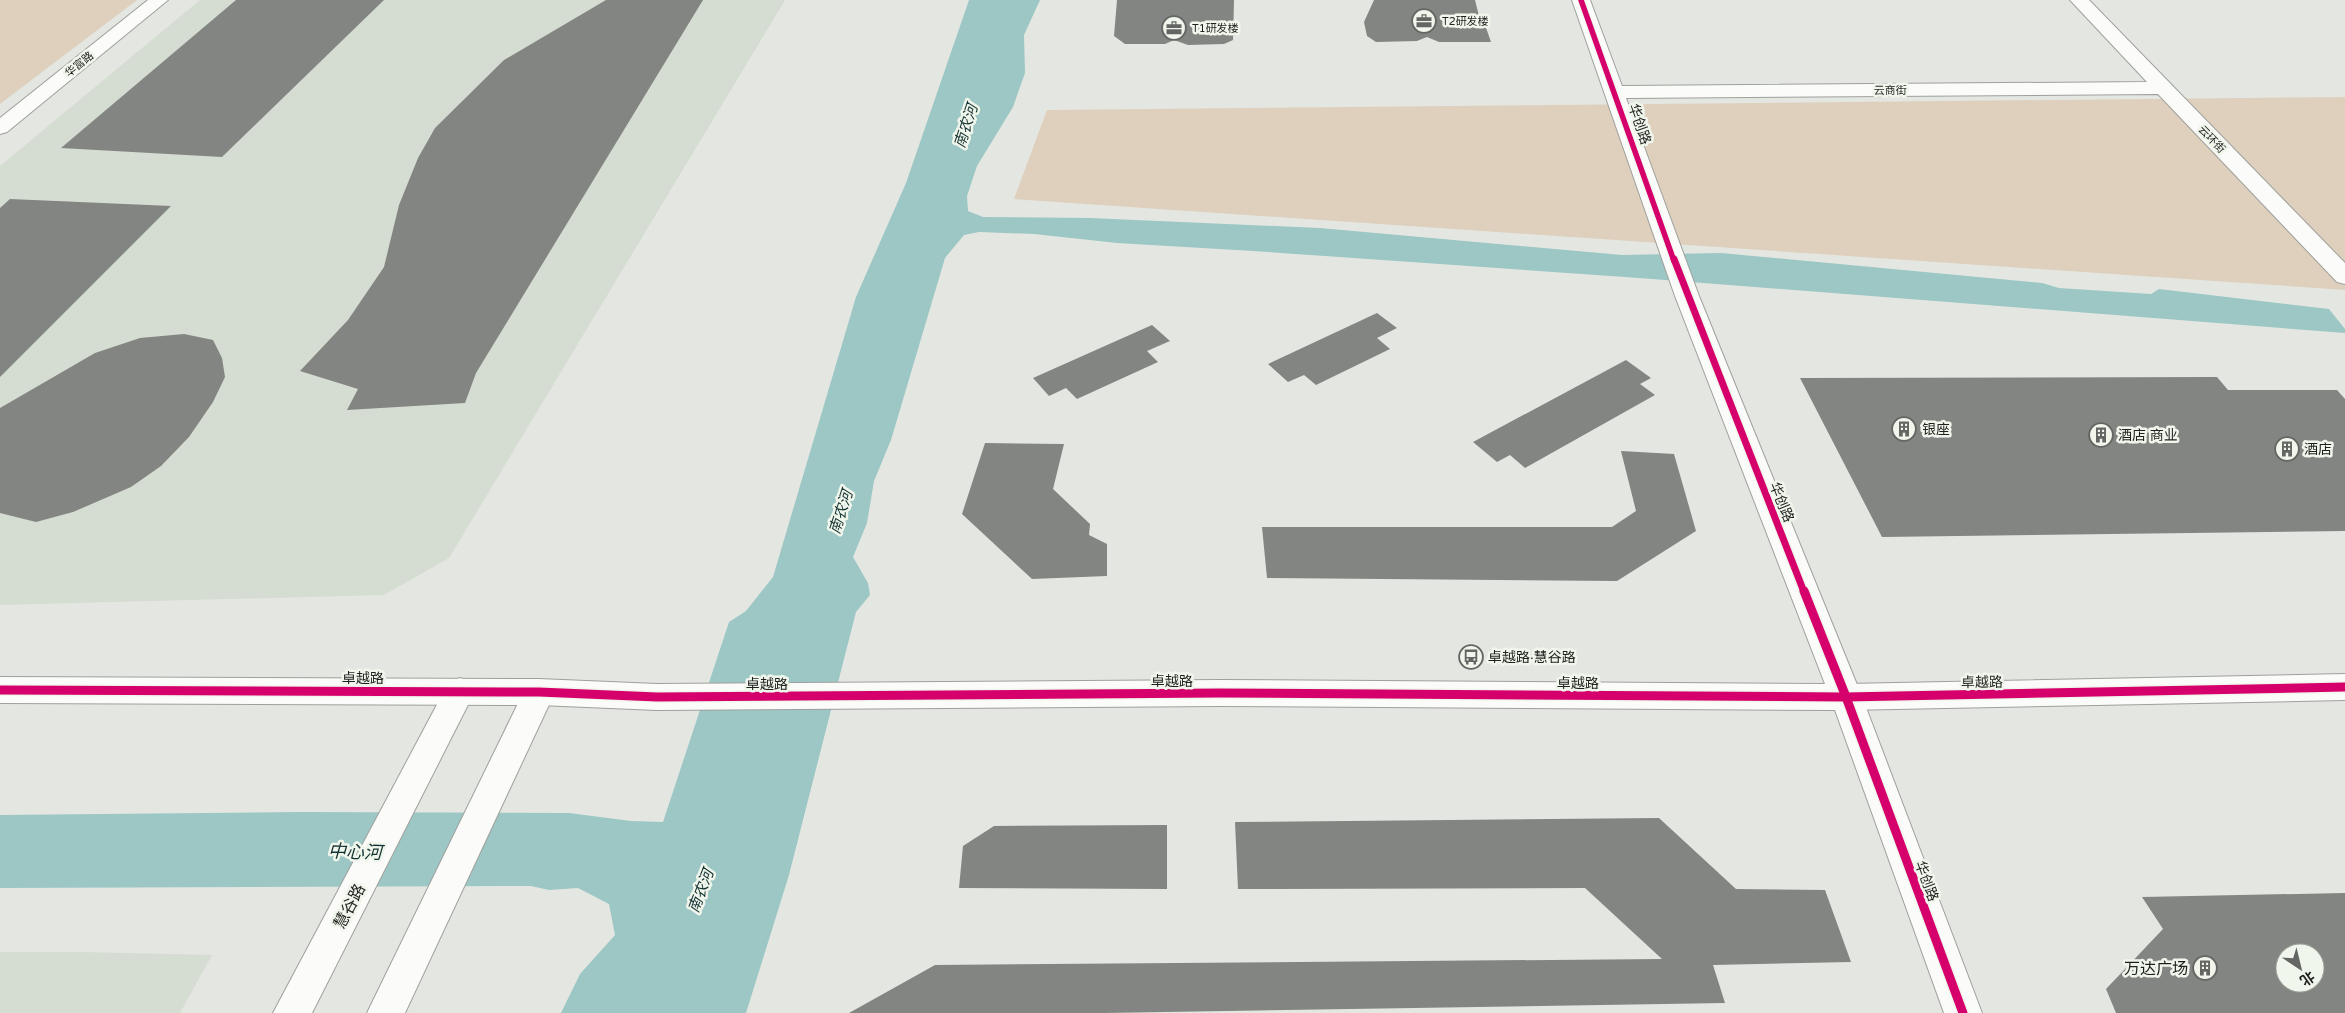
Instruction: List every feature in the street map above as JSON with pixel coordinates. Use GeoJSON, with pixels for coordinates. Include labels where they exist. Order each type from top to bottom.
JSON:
{"type":"FeatureCollection","features":[{"type":"Feature","properties":{"kind":"street","name":"华富路"},"geometry":{"type":"LineString","coordinates":[[0,128],[159,0]]}},
{"type":"Feature","properties":{"kind":"street","name":"华创路"},"geometry":{"type":"LineString","coordinates":[[1581,0],[1616,92],[1687,296],[1846,697],[1963,1013]]}},
{"type":"Feature","properties":{"kind":"street","name":"云环街"},"geometry":{"type":"LineString","coordinates":[[2079,0],[2345,277]]}},
{"type":"Feature","properties":{"kind":"street","name":"云商街"},"geometry":{"type":"LineString","coordinates":[[1616,92],[2164,88]]}},
{"type":"Feature","properties":{"kind":"street","name":"卓越路"},"geometry":{"type":"LineString","coordinates":[[0,690],[460,691],[657,697],[1220,693],[1846,697],[2345,687]]}},
{"type":"Feature","properties":{"kind":"street","name":"慧谷路"},"geometry":{"type":"LineString","coordinates":[[292,1013],[460,691]]}},
{"type":"Feature","properties":{"kind":"street"},"geometry":{"type":"LineString","coordinates":[[386,1013],[429,927],[539,692]]}},
{"type":"Feature","properties":{"kind":"shaded area"},"geometry":{"type":"Polygon","coordinates":[[[0,0],[137,0],[0,104],[0,0]]]}},
{"type":"Feature","properties":{"kind":"shaded area"},"geometry":{"type":"Polygon","coordinates":[[[200,0],[785,0],[449,558],[384,595],[0,605],[0,166],[200,0]]]}},
{"type":"Feature","properties":{"kind":"shaded area"},"geometry":{"type":"Polygon","coordinates":[[[2345,97],[2345,290],[1014,199],[1047,110],[2345,97]]]}},
{"type":"Feature","properties":{"kind":"shaded area"},"geometry":{"type":"Polygon","coordinates":[[[0,952],[212,955],[180,1013],[0,1013],[0,952]]]}},
{"type":"Feature","properties":{"kind":"water"},"geometry":{"type":"Polygon","coordinates":[[[969,0],[1040,0],[1024,35],[1025,73],[1013,107],[977,166],[967,196],[968,211],[983,217],[1090,218],[1320,228],[1622,255],[1721,253],[2042,283],[2059,288],[2151,294],[2159,289],[2329,309],[2345,329],[2345,333],[1639,278],[1117,243],[1034,234],[979,232],[964,235],[945,258],[891,440],[874,481],[867,523],[853,557],[868,583],[870,595],[856,612],[789,875],[746,1013],[561,1013],[580,974],[615,935],[609,904],[578,888],[549,890],[531,886],[0,888],[0,815],[299,812],[569,813],[631,821],[663,822],[729,622],[746,611],[773,577],[856,297],[906,183],[969,0]]]}},
{"type":"Feature","properties":{"kind":"building"},"geometry":{"type":"Polygon","coordinates":[[[236,0],[384,0],[222,157],[61,148],[236,0]]]}},
{"type":"Feature","properties":{"kind":"building"},"geometry":{"type":"Polygon","coordinates":[[[606,0],[703,0],[476,373],[465,403],[347,410],[358,389],[300,371],[348,320],[384,267],[399,205],[418,158],[435,128],[504,60],[606,0]]]}},
{"type":"Feature","properties":{"kind":"building","name":"T1研发楼"},"geometry":{"type":"Polygon","coordinates":[[[1117,0],[1234,0],[1233,40],[1224,44],[1188,45],[1174,40],[1165,44],[1125,44],[1114,36],[1117,0]]]}},
{"type":"Feature","properties":{"kind":"building","name":"T2研发楼"},"geometry":{"type":"Polygon","coordinates":[[[1374,0],[1475,0],[1479,16],[1483,19],[1491,42],[1439,42],[1427,37],[1417,41],[1376,42],[1367,36],[1364,22],[1374,0]]]}},
{"type":"Feature","properties":{"kind":"building"},"geometry":{"type":"Polygon","coordinates":[[[10,199],[171,206],[0,377],[0,208],[10,199]]]}},
{"type":"Feature","properties":{"kind":"building"},"geometry":{"type":"Polygon","coordinates":[[[1377,313],[1397,328],[1377,338],[1390,349],[1316,385],[1304,375],[1288,382],[1268,364],[1377,313]]]}},
{"type":"Feature","properties":{"kind":"building"},"geometry":{"type":"Polygon","coordinates":[[[1152,325],[1170,341],[1147,351],[1158,362],[1077,399],[1066,388],[1049,396],[1033,378],[1152,325]]]}},
{"type":"Feature","properties":{"kind":"building"},"geometry":{"type":"Polygon","coordinates":[[[184,334],[213,340],[222,358],[225,377],[213,402],[189,437],[161,466],[131,487],[73,512],[36,522],[0,513],[0,408],[95,353],[140,338],[184,334]]]}},
{"type":"Feature","properties":{"kind":"building"},"geometry":{"type":"Polygon","coordinates":[[[1626,360],[1651,378],[1640,384],[1655,395],[1525,468],[1510,455],[1497,462],[1473,442],[1626,360]]]}},
{"type":"Feature","properties":{"kind":"building","name":"酒店 商业"},"geometry":{"type":"Polygon","coordinates":[[[2217,377],[2228,390],[2337,390],[2345,399],[2345,531],[1882,537],[1800,378],[2217,377]]]}},
{"type":"Feature","properties":{"kind":"building"},"geometry":{"type":"Polygon","coordinates":[[[985,443],[1064,444],[1053,489],[1090,524],[1089,535],[1107,544],[1107,576],[1032,579],[962,514],[985,443]]]}},
{"type":"Feature","properties":{"kind":"building"},"geometry":{"type":"Polygon","coordinates":[[[1621,451],[1674,454],[1696,531],[1617,581],[1267,578],[1262,527],[1612,527],[1636,511],[1621,451]]]}},
{"type":"Feature","properties":{"kind":"building"},"geometry":{"type":"Polygon","coordinates":[[[1659,818],[1736,889],[1825,890],[1851,962],[1713,965],[1725,1003],[1105,1013],[849,1013],[935,965],[1662,959],[1585,888],[1238,889],[1235,822],[1659,818]]]}},
{"type":"Feature","properties":{"kind":"building"},"geometry":{"type":"Polygon","coordinates":[[[1167,825],[1167,889],[959,888],[963,846],[994,826],[1167,825]]]}},
{"type":"Feature","properties":{"kind":"building","name":"万达广场"},"geometry":{"type":"Polygon","coordinates":[[[2345,893],[2345,1013],[2116,1013],[2106,989],[2163,929],[2142,897],[2345,893]]]}},
{"type":"Feature","properties":{"kind":"cycle path"},"geometry":{"type":"LineString","coordinates":[[1581,0],[1687,296],[1846,697],[1963,1013]]}},
{"type":"Feature","properties":{"kind":"cycle path"},"geometry":{"type":"LineString","coordinates":[[0,690],[539,692],[657,697],[1220,693],[1846,697],[2345,687]]}},
{"type":"Feature","properties":{"kind":"place","name":"T2研发楼"},"geometry":{"type":"Point","coordinates":[1424,21]}},
{"type":"Feature","properties":{"kind":"place","name":"T1研发楼"},"geometry":{"type":"Point","coordinates":[1174,28]}},
{"type":"Feature","properties":{"kind":"place","name":"银座"},"geometry":{"type":"Point","coordinates":[1904,429]}},
{"type":"Feature","properties":{"kind":"place","name":"酒店 商业"},"geometry":{"type":"Point","coordinates":[2101,435]}},
{"type":"Feature","properties":{"kind":"place","name":"酒店"},"geometry":{"type":"Point","coordinates":[2287,449]}},
{"type":"Feature","properties":{"kind":"place","name":"卓越路·慧谷路"},"geometry":{"type":"Point","coordinates":[1471,657]}},
{"type":"Feature","properties":{"kind":"place","name":"万达广场"},"geometry":{"type":"Point","coordinates":[2205,968]}},
{"type":"Feature","properties":{"kind":"water label","name":"南农河"},"geometry":{"type":"Point","coordinates":[966,126]}},
{"type":"Feature","properties":{"kind":"water label","name":"南农河"},"geometry":{"type":"Point","coordinates":[841,512]}},
{"type":"Feature","properties":{"kind":"water label","name":"中心河"},"geometry":{"type":"Point","coordinates":[355,852]}},
{"type":"Feature","properties":{"kind":"water label","name":"南农河"},"geometry":{"type":"Point","coordinates":[701,891]}}]}
